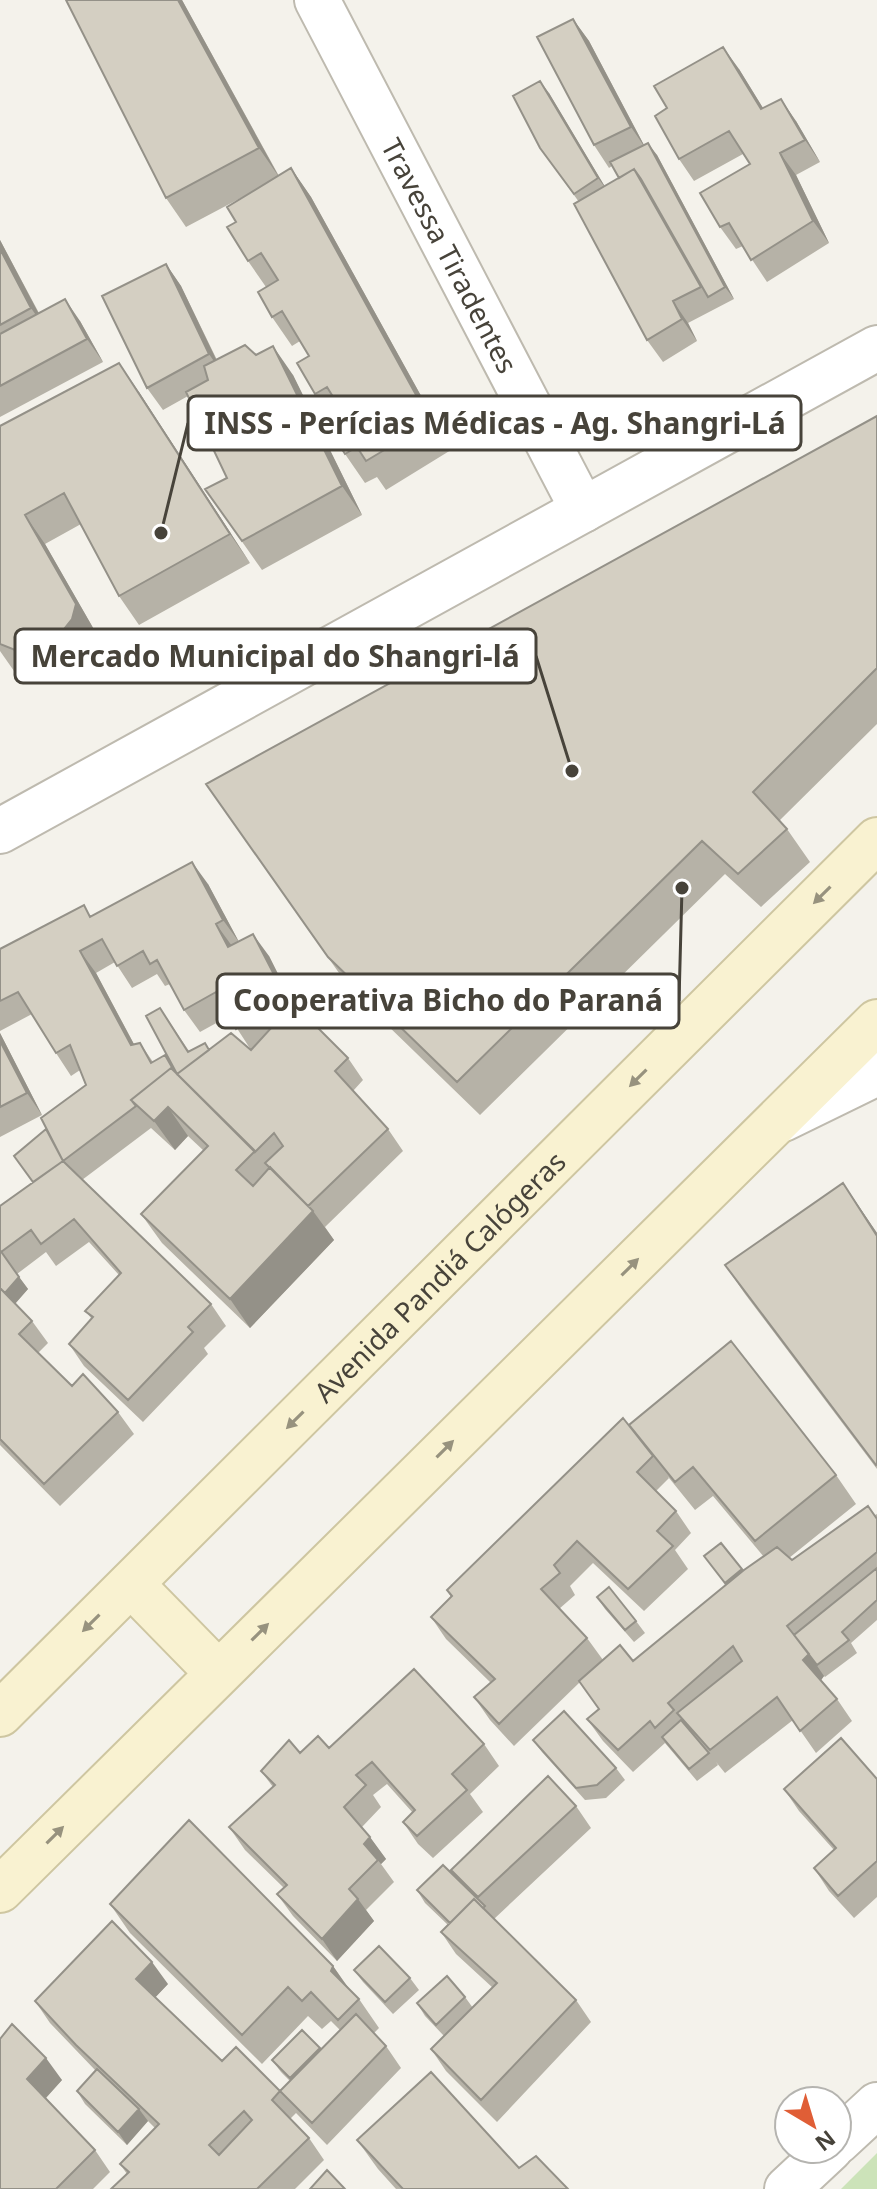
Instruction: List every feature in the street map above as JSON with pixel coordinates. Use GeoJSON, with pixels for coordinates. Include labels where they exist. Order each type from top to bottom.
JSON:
{"type":"FeatureCollection","features":[{"type":"Feature","properties":{"kind":"street","name":"Travessa Tiradentes"},"geometry":{"type":"LineString","coordinates":[[317,0],[583,510]]}},
{"type":"Feature","properties":{"kind":"street"},"geometry":{"type":"LineString","coordinates":[[0,831],[877,348]]}},
{"type":"Feature","properties":{"kind":"street","name":"Avenida Pandiá Calógeras"},"geometry":{"type":"LineString","coordinates":[[0,1714],[877,840]]}},
{"type":"Feature","properties":{"kind":"street"},"geometry":{"type":"LineString","coordinates":[[0,1890],[877,1022]]}},
{"type":"Feature","properties":{"kind":"street"},"geometry":{"type":"LineString","coordinates":[[777,1122],[877,1073]]}},
{"type":"Feature","properties":{"kind":"street"},"geometry":{"type":"LineString","coordinates":[[131,1584],[218,1673]]}},
{"type":"Feature","properties":{"kind":"street"},"geometry":{"type":"LineString","coordinates":[[853,2127],[877,2105]]}},
{"type":"Feature","properties":{"kind":"street"},"geometry":{"type":"LineString","coordinates":[[787,2189],[813,2165]]}},
{"type":"Feature","properties":{"kind":"green space"},"geometry":{"type":"Polygon","coordinates":[[[877,2153],[877,2189],[841,2189],[877,2153]]]}},
{"type":"Feature","properties":{"kind":"building"},"geometry":{"type":"Polygon","coordinates":[[[66,0],[178,0],[259,148],[166,198],[66,0]]]}},
{"type":"Feature","properties":{"kind":"building"},"geometry":{"type":"Polygon","coordinates":[[[573,19],[631,127],[594,145],[537,37],[573,19]]]}},
{"type":"Feature","properties":{"kind":"building"},"geometry":{"type":"Polygon","coordinates":[[[723,47],[761,109],[781,99],[805,140],[780,153],[813,221],[751,260],[729,223],[720,227],[700,193],[750,164],[729,131],[679,159],[655,116],[667,108],[654,86],[723,47]]]}},
{"type":"Feature","properties":{"kind":"building"},"geometry":{"type":"Polygon","coordinates":[[[540,81],[598,178],[574,194],[540,148],[513,96],[540,81]]]}},
{"type":"Feature","properties":{"kind":"building"},"geometry":{"type":"Polygon","coordinates":[[[648,143],[725,287],[708,297],[634,169],[619,178],[610,162],[648,143]]]}},
{"type":"Feature","properties":{"kind":"building"},"geometry":{"type":"Polygon","coordinates":[[[291,168],[431,422],[366,461],[357,447],[345,454],[318,411],[335,400],[327,387],[315,394],[297,363],[309,356],[282,311],[272,317],[258,292],[278,280],[261,253],[248,261],[227,227],[236,222],[227,207],[291,168]]]}},
{"type":"Feature","properties":{"kind":"building"},"geometry":{"type":"Polygon","coordinates":[[[634,169],[701,287],[673,301],[682,319],[647,340],[574,204],[634,169]]]}},
{"type":"Feature","properties":{"kind":"building"},"geometry":{"type":"Polygon","coordinates":[[[0,249],[31,308],[0,325],[0,249]]]}},
{"type":"Feature","properties":{"kind":"building"},"geometry":{"type":"Polygon","coordinates":[[[166,264],[209,354],[147,388],[102,296],[166,264]]]}},
{"type":"Feature","properties":{"kind":"building"},"geometry":{"type":"Polygon","coordinates":[[[65,299],[87,339],[0,386],[0,334],[65,299]]]}},
{"type":"Feature","properties":{"kind":"building"},"geometry":{"type":"Polygon","coordinates":[[[245,345],[256,355],[273,346],[342,486],[242,541],[205,489],[227,478],[186,392],[208,380],[204,366],[245,345]]]}},
{"type":"Feature","properties":{"kind":"building"},"geometry":{"type":"Polygon","coordinates":[[[119,363],[230,534],[119,596],[64,493],[25,515],[76,604],[72,619],[60,634],[38,647],[15,650],[0,644],[0,426],[119,363]]]}},
{"type":"Feature","properties":{"kind":"building"},"geometry":{"type":"Polygon","coordinates":[[[877,416],[877,668],[753,792],[787,829],[738,874],[702,841],[457,1082],[328,957],[206,784],[877,416]]]}},
{"type":"Feature","properties":{"kind":"building"},"geometry":{"type":"Polygon","coordinates":[[[192,862],[223,920],[216,924],[228,947],[253,934],[284,994],[348,1058],[335,1071],[388,1129],[308,1206],[265,1163],[283,1146],[274,1133],[255,1152],[177,1074],[231,1033],[251,1050],[283,1015],[268,1005],[236,1029],[216,992],[184,1010],[157,960],[150,964],[143,951],[117,966],[102,939],[80,951],[131,1045],[140,1043],[151,1063],[165,1055],[174,1071],[171,1068],[131,1100],[136,1106],[63,1161],[41,1118],[86,1085],[70,1045],[56,1053],[18,992],[0,1001],[0,949],[84,905],[90,917],[192,862]]]}},
{"type":"Feature","properties":{"kind":"building"},"geometry":{"type":"Polygon","coordinates":[[[160,1008],[188,1052],[205,1043],[209,1050],[177,1074],[146,1016],[160,1008]]]}},
{"type":"Feature","properties":{"kind":"building"},"geometry":{"type":"Polygon","coordinates":[[[0,1041],[27,1093],[0,1107],[0,1041]]]}},
{"type":"Feature","properties":{"kind":"building"},"geometry":{"type":"Polygon","coordinates":[[[171,1068],[255,1151],[236,1170],[253,1186],[270,1167],[313,1211],[230,1299],[141,1214],[208,1146],[168,1107],[154,1121],[131,1100],[171,1068]]]}},
{"type":"Feature","properties":{"kind":"building"},"geometry":{"type":"Polygon","coordinates":[[[46,1129],[63,1161],[33,1182],[14,1156],[46,1129]]]}},
{"type":"Feature","properties":{"kind":"building"},"geometry":{"type":"Polygon","coordinates":[[[63,1161],[211,1304],[188,1327],[193,1332],[128,1400],[69,1344],[93,1317],[85,1311],[121,1273],[74,1219],[41,1244],[31,1230],[0,1250],[0,1206],[63,1161]]]}},
{"type":"Feature","properties":{"kind":"building"},"geometry":{"type":"Polygon","coordinates":[[[843,1183],[877,1236],[876,1465],[725,1265],[843,1183]]]}},
{"type":"Feature","properties":{"kind":"building"},"geometry":{"type":"Polygon","coordinates":[[[0,1250],[19,1277],[5,1293],[0,1288],[0,1250]]]}},
{"type":"Feature","properties":{"kind":"building"},"geometry":{"type":"Polygon","coordinates":[[[0,1288],[32,1321],[19,1334],[72,1386],[83,1374],[118,1412],[44,1484],[0,1439],[0,1288]]]}},
{"type":"Feature","properties":{"kind":"building"},"geometry":{"type":"Polygon","coordinates":[[[731,1341],[836,1475],[755,1541],[693,1467],[675,1482],[629,1425],[731,1341]]]}},
{"type":"Feature","properties":{"kind":"building"},"geometry":{"type":"Polygon","coordinates":[[[623,1418],[653,1456],[637,1472],[676,1511],[657,1531],[673,1546],[628,1589],[577,1541],[554,1565],[560,1573],[541,1589],[587,1638],[499,1724],[474,1697],[495,1679],[431,1617],[452,1596],[447,1590],[623,1418]]]}},
{"type":"Feature","properties":{"kind":"building"},"geometry":{"type":"Polygon","coordinates":[[[868,1506],[877,1519],[877,1552],[787,1626],[809,1654],[803,1660],[837,1699],[800,1731],[777,1697],[710,1750],[677,1713],[742,1661],[733,1646],[668,1703],[674,1710],[655,1728],[650,1721],[618,1750],[587,1719],[599,1709],[579,1681],[620,1645],[633,1661],[744,1570],[777,1547],[792,1560],[868,1506]]]}},
{"type":"Feature","properties":{"kind":"building"},"geometry":{"type":"Polygon","coordinates":[[[721,1543],[742,1569],[725,1583],[704,1556],[721,1543]]]}},
{"type":"Feature","properties":{"kind":"building"},"geometry":{"type":"Polygon","coordinates":[[[877,1568],[877,1600],[842,1632],[849,1640],[817,1665],[794,1635],[877,1568]]]}},
{"type":"Feature","properties":{"kind":"building"},"geometry":{"type":"Polygon","coordinates":[[[609,1587],[636,1621],[625,1630],[597,1597],[609,1587]]]}},
{"type":"Feature","properties":{"kind":"building"},"geometry":{"type":"Polygon","coordinates":[[[414,1669],[484,1744],[452,1774],[467,1790],[417,1836],[403,1822],[415,1810],[372,1762],[356,1775],[366,1785],[344,1807],[370,1837],[364,1844],[378,1860],[349,1889],[358,1899],[322,1939],[277,1894],[287,1885],[229,1827],[275,1785],[261,1771],[289,1740],[300,1753],[318,1736],[329,1748],[414,1669]]]}},
{"type":"Feature","properties":{"kind":"building"},"geometry":{"type":"Polygon","coordinates":[[[564,1711],[616,1768],[597,1785],[576,1788],[533,1740],[564,1711]]]}},
{"type":"Feature","properties":{"kind":"building"},"geometry":{"type":"Polygon","coordinates":[[[681,1720],[709,1753],[689,1769],[662,1737],[681,1720]]]}},
{"type":"Feature","properties":{"kind":"building"},"geometry":{"type":"Polygon","coordinates":[[[841,1738],[877,1779],[877,1861],[838,1896],[814,1868],[836,1848],[784,1789],[841,1738]]]}},
{"type":"Feature","properties":{"kind":"building"},"geometry":{"type":"Polygon","coordinates":[[[548,1776],[576,1806],[478,1897],[451,1870],[548,1776]]]}},
{"type":"Feature","properties":{"kind":"building"},"geometry":{"type":"Polygon","coordinates":[[[189,1820],[333,1966],[331,1971],[359,1999],[338,2020],[311,1992],[302,2001],[288,1987],[242,2035],[110,1904],[189,1820]]]}},
{"type":"Feature","properties":{"kind":"building"},"geometry":{"type":"Polygon","coordinates":[[[443,1865],[485,1906],[483,1908],[474,1899],[450,1923],[417,1890],[443,1865]]]}},
{"type":"Feature","properties":{"kind":"building"},"geometry":{"type":"Polygon","coordinates":[[[474,1899],[576,2000],[481,2100],[431,2049],[497,1983],[441,1932],[474,1899]]]}},
{"type":"Feature","properties":{"kind":"building"},"geometry":{"type":"Polygon","coordinates":[[[112,1921],[152,1962],[136,1979],[222,2061],[236,2047],[280,2091],[272,2100],[309,2138],[257,2189],[111,2189],[129,2172],[120,2164],[159,2124],[35,2001],[112,1921]],[[244,2111],[209,2145],[219,2155],[252,2120],[244,2111]]]}},
{"type":"Feature","properties":{"kind":"building"},"geometry":{"type":"Polygon","coordinates":[[[379,1946],[410,1978],[385,2002],[354,1970],[379,1946]]]}},
{"type":"Feature","properties":{"kind":"building"},"geometry":{"type":"Polygon","coordinates":[[[447,1976],[465,1997],[436,2025],[417,2003],[447,1976]]]}},
{"type":"Feature","properties":{"kind":"building"},"geometry":{"type":"Polygon","coordinates":[[[356,2014],[386,2046],[312,2123],[280,2091],[356,2014]]]}},
{"type":"Feature","properties":{"kind":"building"},"geometry":{"type":"Polygon","coordinates":[[[12,2024],[46,2058],[27,2079],[95,2150],[56,2189],[0,2189],[0,2039],[12,2024]]]}},
{"type":"Feature","properties":{"kind":"building"},"geometry":{"type":"Polygon","coordinates":[[[302,2030],[320,2048],[290,2078],[272,2060],[302,2030]]]}},
{"type":"Feature","properties":{"kind":"building"},"geometry":{"type":"Polygon","coordinates":[[[97,2069],[139,2109],[118,2132],[77,2091],[97,2069]]]}},
{"type":"Feature","properties":{"kind":"building"},"geometry":{"type":"Polygon","coordinates":[[[431,2072],[519,2168],[536,2156],[568,2189],[403,2189],[357,2140],[431,2072]]]}},
{"type":"Feature","properties":{"kind":"building"},"geometry":{"type":"Polygon","coordinates":[[[327,2170],[345,2189],[310,2189],[327,2170]]]}},
{"type":"Feature","properties":{"kind":"place","name":"INSS - Perícias Médicas - Ag. Shangri-Lá"},"geometry":{"type":"Point","coordinates":[161,533]}},
{"type":"Feature","properties":{"kind":"place","name":"Mercado Municipal do Shangri-lá"},"geometry":{"type":"Point","coordinates":[572,771]}},
{"type":"Feature","properties":{"kind":"place","name":"Cooperativa Bicho do Paraná"},"geometry":{"type":"Point","coordinates":[682,888]}}]}
